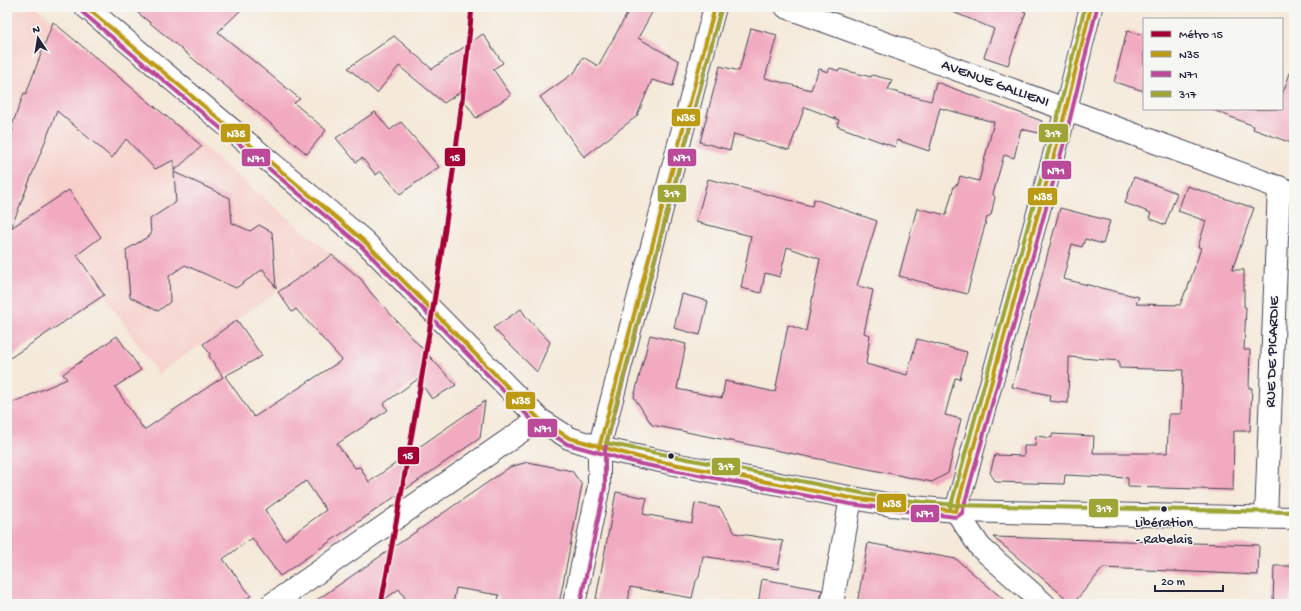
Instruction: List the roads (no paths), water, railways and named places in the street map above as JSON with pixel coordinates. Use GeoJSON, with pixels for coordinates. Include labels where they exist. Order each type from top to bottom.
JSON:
{"type":"FeatureCollection","features":[{"type":"Feature","properties":{"kind":"main road"},"geometry":{"type":"LineString","coordinates":[[86,7],[364,241],[539,419],[569,438],[599,448],[642,458],[851,498],[956,511],[1294,518]]}},
{"type":"Feature","properties":{"kind":"main road"},"geometry":{"type":"LineString","coordinates":[[574,604],[599,486],[599,448],[715,7]]}},
{"type":"Feature","properties":{"kind":"main road","name":"AVENUE GALLIENI"},"geometry":{"type":"LineString","coordinates":[[786,7],[1287,190]]}},
{"type":"Feature","properties":{"kind":"main road"},"geometry":{"type":"LineString","coordinates":[[1044,604],[980,547],[956,511],[1066,109],[1091,7]]}},
{"type":"Feature","properties":{"kind":"main road","name":"RUE DE PICARDIE"},"geometry":{"type":"LineString","coordinates":[[1266,517],[1287,190]]}},
{"type":"Feature","properties":{"kind":"main road"},"geometry":{"type":"LineString","coordinates":[[272,604],[539,419]]}},
{"type":"Feature","properties":{"kind":"main road"},"geometry":{"type":"LineString","coordinates":[[832,604],[851,498]]}},
{"type":"Feature","properties":{"kind":"metro line","name":"15"},"geometry":{"type":"LineString","coordinates":[[381,604],[421,381],[445,232],[472,7]]}},
{"type":"Feature","properties":{"kind":"place","name":"Libération - Rabelais"},"geometry":{"type":"Point","coordinates":[1164,509]}}]}
